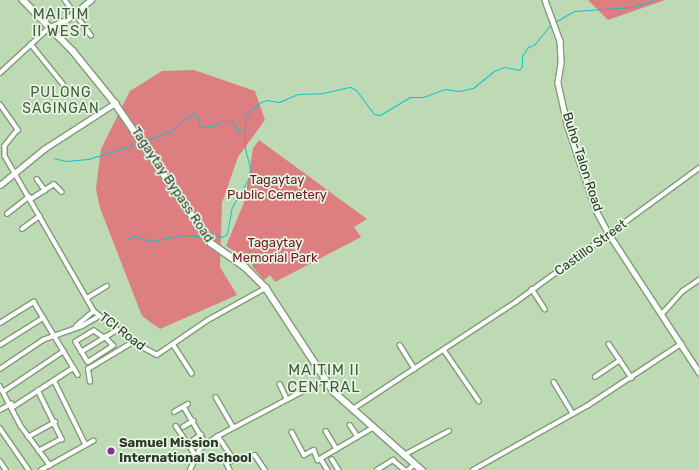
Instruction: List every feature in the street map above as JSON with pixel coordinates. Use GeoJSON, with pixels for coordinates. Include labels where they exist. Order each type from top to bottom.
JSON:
{"type":"FeatureCollection","features":[{"type":"Feature","properties":{"kind":"main road","name":"Tagaytay Bypass Road"},"geometry":{"type":"LineString","coordinates":[[23,0],[50,27],[115,103],[212,243],[249,271],[266,288],[324,380],[353,409],[422,470]]}},
{"type":"Feature","properties":{"kind":"street"},"geometry":{"type":"LineString","coordinates":[[65,0],[91,35]]}},
{"type":"Feature","properties":{"kind":"street"},"geometry":{"type":"LineString","coordinates":[[0,73],[50,27],[75,13],[91,0]]}},
{"type":"Feature","properties":{"kind":"street","name":"Buho-Talon Road"},"geometry":{"type":"LineString","coordinates":[[545,0],[557,27],[562,53],[558,83],[567,124],[596,210],[609,234],[698,370]]}},
{"type":"Feature","properties":{"kind":"street"},"geometry":{"type":"LineString","coordinates":[[31,44],[63,84]]}},
{"type":"Feature","properties":{"kind":"street"},"geometry":{"type":"LineString","coordinates":[[0,185],[44,149],[115,103]]}},
{"type":"Feature","properties":{"kind":"street","name":"TCI Road"},"geometry":{"type":"LineString","coordinates":[[0,104],[18,130],[4,148],[5,156],[94,311],[133,342],[157,355],[208,320],[266,288]]}},
{"type":"Feature","properties":{"kind":"street","name":"Castillo Street"},"geometry":{"type":"LineString","coordinates":[[353,409],[444,350],[532,289],[699,168]]}},
{"type":"Feature","properties":{"kind":"street"},"geometry":{"type":"LineString","coordinates":[[37,179],[45,190]]}},
{"type":"Feature","properties":{"kind":"street"},"geometry":{"type":"LineString","coordinates":[[7,214],[54,184],[62,192]]}},
{"type":"Feature","properties":{"kind":"street"},"geometry":{"type":"LineString","coordinates":[[22,229],[40,216]]}},
{"type":"Feature","properties":{"kind":"street"},"geometry":{"type":"LineString","coordinates":[[662,314],[683,291],[699,280]]}},
{"type":"Feature","properties":{"kind":"street"},"geometry":{"type":"LineString","coordinates":[[87,298],[107,286]]}},
{"type":"Feature","properties":{"kind":"street"},"geometry":{"type":"LineString","coordinates":[[532,289],[545,309]]}},
{"type":"Feature","properties":{"kind":"street"},"geometry":{"type":"LineString","coordinates":[[0,323],[34,302],[78,375]]}},
{"type":"Feature","properties":{"kind":"street"},"geometry":{"type":"LineString","coordinates":[[0,369],[54,335],[76,326],[94,311]]}},
{"type":"Feature","properties":{"kind":"street"},"geometry":{"type":"LineString","coordinates":[[76,326],[82,326],[99,316]]}},
{"type":"Feature","properties":{"kind":"street"},"geometry":{"type":"LineString","coordinates":[[0,346],[43,318]]}},
{"type":"Feature","properties":{"kind":"street"},"geometry":{"type":"LineString","coordinates":[[81,352],[117,330]]}},
{"type":"Feature","properties":{"kind":"street"},"geometry":{"type":"LineString","coordinates":[[94,331],[104,337],[113,346],[88,362],[76,342],[94,331]]}},
{"type":"Feature","properties":{"kind":"street"},"geometry":{"type":"LineString","coordinates":[[90,382],[88,369],[133,342]]}},
{"type":"Feature","properties":{"kind":"street"},"geometry":{"type":"LineString","coordinates":[[173,344],[192,373]]}},
{"type":"Feature","properties":{"kind":"street"},"geometry":{"type":"LineString","coordinates":[[609,344],[632,378]]}},
{"type":"Feature","properties":{"kind":"street"},"geometry":{"type":"LineString","coordinates":[[473,470],[573,414],[632,378],[681,344]]}},
{"type":"Feature","properties":{"kind":"street"},"geometry":{"type":"LineString","coordinates":[[400,345],[415,369]]}},
{"type":"Feature","properties":{"kind":"street"},"geometry":{"type":"LineString","coordinates":[[444,350],[480,401]]}},
{"type":"Feature","properties":{"kind":"street"},"geometry":{"type":"LineString","coordinates":[[3,392],[64,351]]}},
{"type":"Feature","properties":{"kind":"street"},"geometry":{"type":"LineString","coordinates":[[595,377],[620,360]]}},
{"type":"Feature","properties":{"kind":"street"},"geometry":{"type":"LineString","coordinates":[[0,410],[12,405],[73,368]]}},
{"type":"Feature","properties":{"kind":"street"},"geometry":{"type":"LineString","coordinates":[[54,380],[86,445]]}},
{"type":"Feature","properties":{"kind":"street"},"geometry":{"type":"LineString","coordinates":[[190,470],[196,456],[206,444],[233,427],[324,380]]}},
{"type":"Feature","properties":{"kind":"street"},"geometry":{"type":"LineString","coordinates":[[554,382],[573,414]]}},
{"type":"Feature","properties":{"kind":"street"},"geometry":{"type":"LineString","coordinates":[[280,384],[287,399]]}},
{"type":"Feature","properties":{"kind":"street"},"geometry":{"type":"LineString","coordinates":[[0,386],[12,405],[28,437],[50,465]]}},
{"type":"Feature","properties":{"kind":"street"},"geometry":{"type":"LineString","coordinates":[[38,390],[62,439],[39,451]]}},
{"type":"Feature","properties":{"kind":"street"},"geometry":{"type":"LineString","coordinates":[[216,397],[233,427]]}},
{"type":"Feature","properties":{"kind":"street"},"geometry":{"type":"LineString","coordinates":[[174,412],[188,404]]}},
{"type":"Feature","properties":{"kind":"street"},"geometry":{"type":"LineString","coordinates":[[184,406],[206,444]]}},
{"type":"Feature","properties":{"kind":"street"},"geometry":{"type":"LineString","coordinates":[[183,427],[193,421]]}},
{"type":"Feature","properties":{"kind":"street"},"geometry":{"type":"LineString","coordinates":[[28,437],[55,422]]}},
{"type":"Feature","properties":{"kind":"street"},"geometry":{"type":"LineString","coordinates":[[350,425],[358,437]]}},
{"type":"Feature","properties":{"kind":"street"},"geometry":{"type":"LineString","coordinates":[[176,426],[196,456]]}},
{"type":"Feature","properties":{"kind":"street"},"geometry":{"type":"LineString","coordinates":[[321,459],[374,427]]}},
{"type":"Feature","properties":{"kind":"street"},"geometry":{"type":"LineString","coordinates":[[0,428],[29,470]]}},
{"type":"Feature","properties":{"kind":"street"},"geometry":{"type":"LineString","coordinates":[[326,431],[337,450]]}},
{"type":"Feature","properties":{"kind":"street"},"geometry":{"type":"LineString","coordinates":[[404,455],[449,431]]}},
{"type":"Feature","properties":{"kind":"street"},"geometry":{"type":"LineString","coordinates":[[292,432],[304,455],[314,450],[318,460],[321,459],[328,470]]}},
{"type":"Feature","properties":{"kind":"street"},"geometry":{"type":"LineString","coordinates":[[192,441],[201,435]]}},
{"type":"Feature","properties":{"kind":"street"},"geometry":{"type":"LineString","coordinates":[[218,436],[234,460],[227,464],[230,470]]}},
{"type":"Feature","properties":{"kind":"street"},"geometry":{"type":"LineString","coordinates":[[41,470],[93,441]]}},
{"type":"Feature","properties":{"kind":"street"},"geometry":{"type":"LineString","coordinates":[[255,455],[265,470]]}},
{"type":"Feature","properties":{"kind":"street"},"geometry":{"type":"LineString","coordinates":[[332,459],[339,470]]}},
{"type":"Feature","properties":{"kind":"street"},"geometry":{"type":"LineString","coordinates":[[377,470],[394,460],[406,470],[415,464]]}},
{"type":"Feature","properties":{"kind":"street"},"geometry":{"type":"LineString","coordinates":[[0,461],[6,470]]}},
{"type":"Feature","properties":{"kind":"green space"},"geometry":{"type":"Polygon","coordinates":[[[588,0],[665,0],[608,20],[588,0]]]}},
{"type":"Feature","properties":{"kind":"green space"},"geometry":{"type":"Polygon","coordinates":[[[194,70],[255,91],[265,120],[238,157],[222,203],[220,267],[237,295],[160,329],[142,316],[100,208],[96,189],[101,149],[130,91],[162,71],[194,70]]]}},
{"type":"Feature","properties":{"kind":"green space","name":"Tagaytay Public Cemetery"},"geometry":{"type":"Polygon","coordinates":[[[259,140],[367,219],[354,227],[361,237],[275,282],[270,275],[264,280],[252,266],[253,262],[226,246],[245,200],[253,148],[259,140]]]}},
{"type":"Feature","properties":{"kind":"waterway"},"geometry":{"type":"LineString","coordinates":[[555,22],[574,11],[632,7],[654,0]]}},
{"type":"Feature","properties":{"kind":"waterway"},"geometry":{"type":"LineString","coordinates":[[211,234],[222,237],[227,234],[232,207],[249,178],[251,171],[245,149],[245,120],[249,112],[259,103],[266,100],[279,102],[298,94],[323,93],[350,87],[356,90],[374,114],[380,115],[410,97],[423,97],[445,89],[459,91],[473,88],[494,71],[504,67],[519,70],[522,66],[522,56],[528,47],[534,45],[552,23]]}},
{"type":"Feature","properties":{"kind":"waterway"},"geometry":{"type":"LineString","coordinates":[[147,140],[172,131],[185,118],[193,114],[198,116],[200,127],[213,126],[222,121],[230,121],[234,123],[238,132],[245,129]]}},
{"type":"Feature","properties":{"kind":"waterway"},"geometry":{"type":"LineString","coordinates":[[54,158],[66,161],[88,159],[137,144]]}},
{"type":"Feature","properties":{"kind":"waterway"},"geometry":{"type":"LineString","coordinates":[[127,239],[134,236],[151,241],[184,235],[199,236]]}},
{"type":"Feature","properties":{"kind":"place","name":"Samuel Mission International School"},"geometry":{"type":"Point","coordinates":[111,451]}},
{"type":"Feature","properties":{"kind":"district","name":"MAITIM II WEST"},"geometry":{"type":"Point","coordinates":[61,22]}},
{"type":"Feature","properties":{"kind":"district","name":"PULONG SAGINGAN"},"geometry":{"type":"Point","coordinates":[61,102]}},
{"type":"Feature","properties":{"kind":"district","name":"MAITIM II CENTRAL"},"geometry":{"type":"Point","coordinates":[324,378]}},
{"type":"Feature","properties":{"kind":"park label","name":"Tagaytay Memorial Park"},"geometry":{"type":"Point","coordinates":[275,252]}}]}
